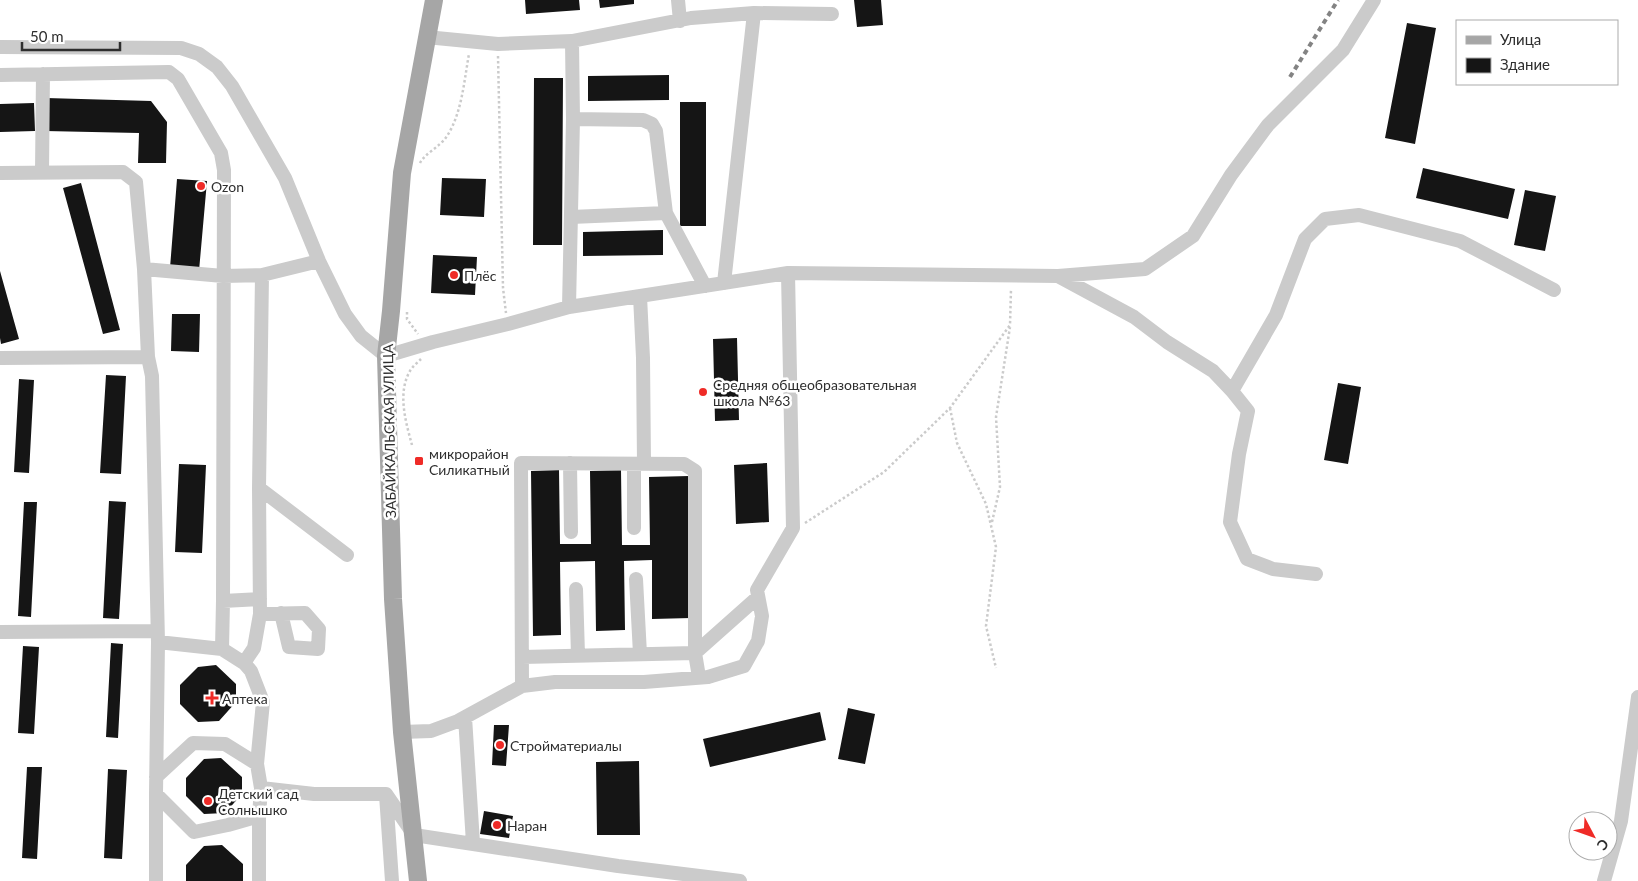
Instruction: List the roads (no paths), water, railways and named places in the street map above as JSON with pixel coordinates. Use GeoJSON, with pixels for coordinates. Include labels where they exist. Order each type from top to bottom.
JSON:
{"type":"FeatureCollection","features":[{"type":"Feature","properties":{"kind":"main road","name":"ЗАБАЙКАЛЬСКАЯ УЛИЦА"},"geometry":{"type":"LineString","coordinates":[[418,881],[402,732],[390,550],[386,356],[402,173],[434,0]]}},
{"type":"Feature","properties":{"kind":"street"},"geometry":{"type":"LineString","coordinates":[[678,0],[680,21]]}},
{"type":"Feature","properties":{"kind":"street"},"geometry":{"type":"LineString","coordinates":[[0,47],[181,48],[199,54],[217,67],[237,94],[285,178],[319,261],[345,314],[361,336],[386,356],[569,307],[788,273],[1058,276],[1145,270],[1193,236],[1231,175],[1268,126],[1343,50],[1374,0]]}},
{"type":"Feature","properties":{"kind":"street"},"geometry":{"type":"LineString","coordinates":[[426,37],[498,44],[572,41],[680,21],[754,13],[832,14]]}},
{"type":"Feature","properties":{"kind":"street"},"geometry":{"type":"LineString","coordinates":[[724,283],[754,13]]}},
{"type":"Feature","properties":{"kind":"street"},"geometry":{"type":"LineString","coordinates":[[569,307],[573,119],[572,41]]}},
{"type":"Feature","properties":{"kind":"street"},"geometry":{"type":"LineString","coordinates":[[0,75],[169,72],[178,79],[221,153],[224,170],[222,650]]}},
{"type":"Feature","properties":{"kind":"street"},"geometry":{"type":"LineString","coordinates":[[42,172],[43,74]]}},
{"type":"Feature","properties":{"kind":"street"},"geometry":{"type":"LineString","coordinates":[[573,119],[643,120],[652,124],[656,131],[666,213],[705,286]]}},
{"type":"Feature","properties":{"kind":"street"},"geometry":{"type":"LineString","coordinates":[[0,173],[123,172],[136,182],[144,269],[148,357],[152,376],[158,636],[156,881]]}},
{"type":"Feature","properties":{"kind":"street"},"geometry":{"type":"LineString","coordinates":[[571,217],[666,213]]}},
{"type":"Feature","properties":{"kind":"street"},"geometry":{"type":"LineString","coordinates":[[1232,391],[1276,315],[1305,239],[1325,219],[1359,215],[1460,242],[1554,290]]}},
{"type":"Feature","properties":{"kind":"street"},"geometry":{"type":"LineString","coordinates":[[144,269],[223,276],[262,276],[319,261]]}},
{"type":"Feature","properties":{"kind":"street"},"geometry":{"type":"LineString","coordinates":[[402,732],[431,731],[465,717],[522,686],[555,682],[644,682],[708,676],[744,666],[758,641],[762,616],[757,590],[793,528],[788,273]]}},
{"type":"Feature","properties":{"kind":"street"},"geometry":{"type":"LineString","coordinates":[[244,663],[254,648],[260,614],[262,276]]}},
{"type":"Feature","properties":{"kind":"street"},"geometry":{"type":"LineString","coordinates":[[1058,276],[1134,317],[1167,342],[1213,371],[1232,391],[1248,411],[1239,454],[1230,522],[1247,559],[1273,569],[1316,574]]}},
{"type":"Feature","properties":{"kind":"street"},"geometry":{"type":"LineString","coordinates":[[634,528],[639,464],[643,358],[640,296]]}},
{"type":"Feature","properties":{"kind":"street"},"geometry":{"type":"LineString","coordinates":[[0,358],[148,357]]}},
{"type":"Feature","properties":{"kind":"street"},"geometry":{"type":"LineString","coordinates":[[522,686],[521,463],[684,464],[695,471],[696,652],[698,677]]}},
{"type":"Feature","properties":{"kind":"street"},"geometry":{"type":"LineString","coordinates":[[570,464],[571,532]]}},
{"type":"Feature","properties":{"kind":"street"},"geometry":{"type":"LineString","coordinates":[[260,488],[347,555]]}},
{"type":"Feature","properties":{"kind":"street"},"geometry":{"type":"LineString","coordinates":[[636,579],[640,654]]}},
{"type":"Feature","properties":{"kind":"street"},"geometry":{"type":"LineString","coordinates":[[576,589],[578,655]]}},
{"type":"Feature","properties":{"kind":"street"},"geometry":{"type":"LineString","coordinates":[[522,657],[696,652],[758,597]]}},
{"type":"Feature","properties":{"kind":"street"},"geometry":{"type":"LineString","coordinates":[[223,601],[260,599]]}},
{"type":"Feature","properties":{"kind":"street"},"geometry":{"type":"LineString","coordinates":[[260,614],[281,613]]}},
{"type":"Feature","properties":{"kind":"street"},"geometry":{"type":"LineString","coordinates":[[0,632],[158,636],[222,650],[244,663],[250,671],[263,702],[257,764],[261,788],[259,881]]}},
{"type":"Feature","properties":{"kind":"street"},"geometry":{"type":"LineString","coordinates":[[1604,881],[1620,820],[1638,697]]}},
{"type":"Feature","properties":{"kind":"street"},"geometry":{"type":"LineString","coordinates":[[465,717],[473,843]]}},
{"type":"Feature","properties":{"kind":"street"},"geometry":{"type":"LineString","coordinates":[[156,777],[193,742],[225,744],[257,764]]}},
{"type":"Feature","properties":{"kind":"street"},"geometry":{"type":"LineString","coordinates":[[261,788],[314,794],[386,794]]}},
{"type":"Feature","properties":{"kind":"street"},"geometry":{"type":"LineString","coordinates":[[156,794],[194,832],[259,816]]}},
{"type":"Feature","properties":{"kind":"street"},"geometry":{"type":"LineString","coordinates":[[386,794],[414,835],[618,866],[740,881]]}},
{"type":"Feature","properties":{"kind":"street"},"geometry":{"type":"LineString","coordinates":[[386,794],[392,881]]}},
{"type":"Feature","properties":{"kind":"railway"},"geometry":{"type":"LineString","coordinates":[[1290,77],[1338,0]]}},
{"type":"Feature","properties":{"kind":"place","name":"Ozon"},"geometry":{"type":"Point","coordinates":[201,186]}},
{"type":"Feature","properties":{"kind":"place","name":"Плёс"},"geometry":{"type":"Point","coordinates":[454,275]}},
{"type":"Feature","properties":{"kind":"place","name":"Средняя общеобразовательная школа №63"},"geometry":{"type":"Point","coordinates":[703,392]}},
{"type":"Feature","properties":{"kind":"place","name":"микрорайон Силикатный"},"geometry":{"type":"Point","coordinates":[419,461]}},
{"type":"Feature","properties":{"kind":"place","name":"Аптека"},"geometry":{"type":"Point","coordinates":[212,698]}},
{"type":"Feature","properties":{"kind":"place","name":"Стройматериалы"},"geometry":{"type":"Point","coordinates":[500,745]}},
{"type":"Feature","properties":{"kind":"place","name":"Детский сад Солнышко"},"geometry":{"type":"Point","coordinates":[208,801]}},
{"type":"Feature","properties":{"kind":"place","name":"Наран"},"geometry":{"type":"Point","coordinates":[497,825]}}]}
